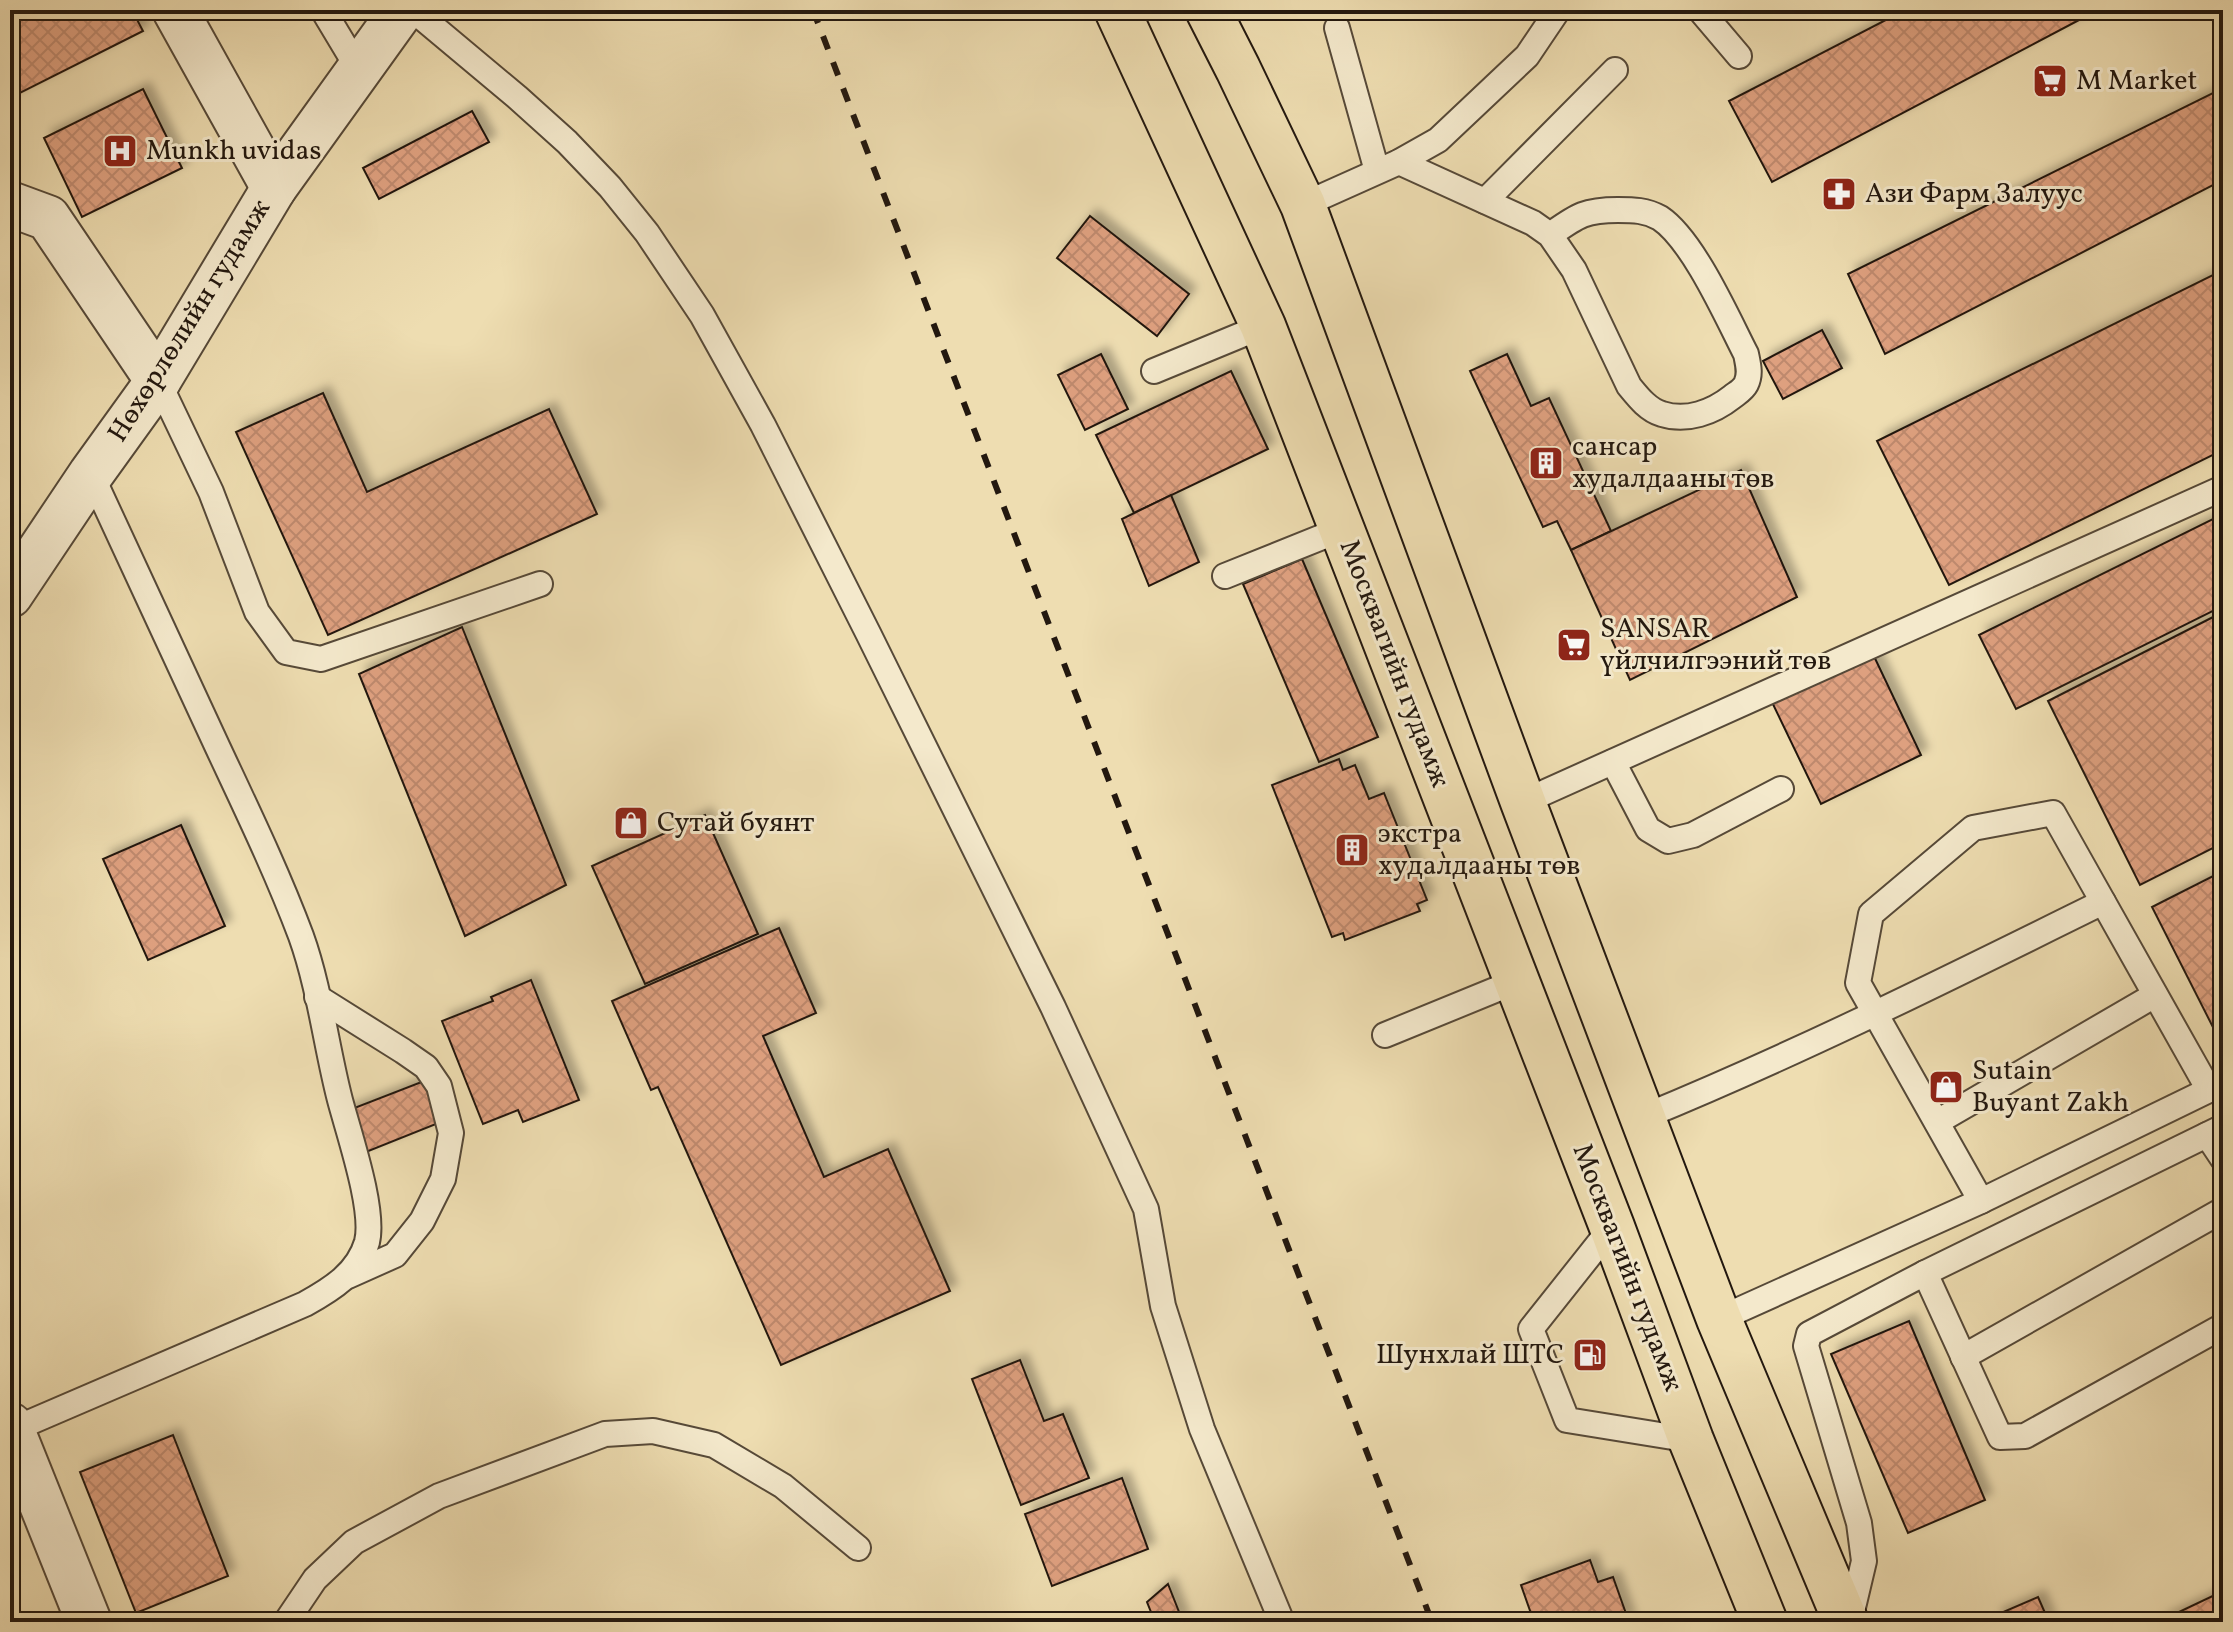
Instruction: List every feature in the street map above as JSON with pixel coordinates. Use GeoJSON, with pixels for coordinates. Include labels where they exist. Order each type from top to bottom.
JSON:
{"type":"FeatureCollection","features":[{"type":"Feature","properties":{"kind":"highway","name":"Москвагийн гудамж"},"geometry":{"type":"LineString","coordinates":[[1117,10],[1263,326],[1612,1227],[1691,1440],[1765,1622]]}},
{"type":"Feature","properties":{"kind":"highway"},"geometry":{"type":"LineString","coordinates":[[1208,10],[1303,205],[1523,802],[1719,1319],[1848,1622]]}},
{"type":"Feature","properties":{"kind":"street"},"geometry":{"type":"LineString","coordinates":[[175,10],[274,188]]}},
{"type":"Feature","properties":{"kind":"street","name":"Нөхөрлөлийн гудамж"},"geometry":{"type":"LineString","coordinates":[[10,595],[158,381],[274,188],[402,10]]}},
{"type":"Feature","properties":{"kind":"street"},"geometry":{"type":"LineString","coordinates":[[10,204],[48,218],[158,381]]}},
{"type":"Feature","properties":{"kind":"street"},"geometry":{"type":"LineString","coordinates":[[11,1428],[89,1622]]}},
{"type":"Feature","properties":{"kind":"lane"},"geometry":{"type":"LineString","coordinates":[[323,10],[359,70]]}},
{"type":"Feature","properties":{"kind":"lane"},"geometry":{"type":"LineString","coordinates":[[413,10],[517,97],[567,142],[610,187],[647,233],[702,315],[763,425],[1046,993],[1146,1209],[1163,1306],[1202,1429],[1282,1622]]}},
{"type":"Feature","properties":{"kind":"lane"},"geometry":{"type":"LineString","coordinates":[[1303,205],[1388,167],[1438,140],[1527,56],[1558,10]]}},
{"type":"Feature","properties":{"kind":"lane"},"geometry":{"type":"LineString","coordinates":[[1700,10],[1739,56]]}},
{"type":"Feature","properties":{"kind":"lane"},"geometry":{"type":"LineString","coordinates":[[1337,28],[1388,167]]}},
{"type":"Feature","properties":{"kind":"lane"},"geometry":{"type":"LineString","coordinates":[[1485,201],[1615,70]]}},
{"type":"Feature","properties":{"kind":"lane"},"geometry":{"type":"LineString","coordinates":[[1388,167],[1485,201],[1533,223],[1550,235],[1574,270],[1629,386],[1641,401],[1660,414],[1682,417],[1701,415],[1724,404],[1745,387],[1749,372],[1746,354],[1684,240],[1660,219],[1641,210],[1594,210],[1576,217],[1550,235]]}},
{"type":"Feature","properties":{"kind":"lane"},"geometry":{"type":"LineString","coordinates":[[1154,371],[1263,326]]}},
{"type":"Feature","properties":{"kind":"lane"},"geometry":{"type":"LineString","coordinates":[[158,381],[211,492],[257,612],[286,652],[321,659],[540,584]]}},
{"type":"Feature","properties":{"kind":"lane"},"geometry":{"type":"LineString","coordinates":[[11,1428],[330,1291],[359,1261],[369,1227],[357,1160],[302,939],[271,864],[91,474]]}},
{"type":"Feature","properties":{"kind":"lane"},"geometry":{"type":"LineString","coordinates":[[1523,802],[2223,488]]}},
{"type":"Feature","properties":{"kind":"lane"},"geometry":{"type":"LineString","coordinates":[[1225,576],[1342,529]]}},
{"type":"Feature","properties":{"kind":"lane"},"geometry":{"type":"LineString","coordinates":[[1613,762],[1648,829],[1668,841],[1693,835],[1781,789]]}},
{"type":"Feature","properties":{"kind":"lane"},"geometry":{"type":"LineString","coordinates":[[1719,1319],[1981,1201],[2216,1087],[2155,995],[2053,813],[1973,828],[1871,914],[1858,983],[1981,1201]]}},
{"type":"Feature","properties":{"kind":"lane"},"geometry":{"type":"LineString","coordinates":[[1643,1117],[1876,1014],[2103,902]]}},
{"type":"Feature","properties":{"kind":"lane"},"geometry":{"type":"LineString","coordinates":[[1385,1035],[1517,981]]}},
{"type":"Feature","properties":{"kind":"lane"},"geometry":{"type":"LineString","coordinates":[[1937,1122],[2155,995]]}},
{"type":"Feature","properties":{"kind":"lane"},"geometry":{"type":"LineString","coordinates":[[317,997],[426,1067],[439,1086],[451,1133],[443,1179],[422,1221],[395,1255],[346,1277]]}},
{"type":"Feature","properties":{"kind":"lane"},"geometry":{"type":"LineString","coordinates":[[1848,1622],[1864,1561],[1859,1523],[1806,1346],[1809,1334],[1925,1273],[2215,1131],[2223,1159]]}},
{"type":"Feature","properties":{"kind":"lane"},"geometry":{"type":"LineString","coordinates":[[1963,1357],[2223,1210]]}},
{"type":"Feature","properties":{"kind":"lane"},"geometry":{"type":"LineString","coordinates":[[1612,1227],[1531,1329],[1567,1420],[1691,1440]]}},
{"type":"Feature","properties":{"kind":"lane"},"geometry":{"type":"LineString","coordinates":[[1925,1273],[2000,1437],[2025,1436],[2223,1326]]}},
{"type":"Feature","properties":{"kind":"lane"},"geometry":{"type":"LineString","coordinates":[[286,1622],[315,1579],[354,1542],[439,1496],[605,1434],[653,1431],[714,1445],[783,1486],[858,1548]]}},
{"type":"Feature","properties":{"kind":"building"},"geometry":{"type":"Polygon","coordinates":[[[10,10],[132,10],[143,31],[10,98],[10,10]]]}},
{"type":"Feature","properties":{"kind":"building"},"geometry":{"type":"Polygon","coordinates":[[[1905,10],[2098,10],[1772,182],[1729,101],[1905,10]]]}},
{"type":"Feature","properties":{"kind":"building"},"geometry":{"type":"Polygon","coordinates":[[[2223,88],[2223,180],[1885,354],[1848,274],[2223,88]]]}},
{"type":"Feature","properties":{"kind":"building"},"geometry":{"type":"Polygon","coordinates":[[[143,89],[182,168],[82,217],[44,138],[143,89]]]}},
{"type":"Feature","properties":{"kind":"building"},"geometry":{"type":"Polygon","coordinates":[[[472,111],[489,142],[379,199],[363,168],[472,111]]]}},
{"type":"Feature","properties":{"kind":"building"},"geometry":{"type":"Polygon","coordinates":[[[1090,216],[1189,294],[1157,336],[1057,258],[1090,216]]]}},
{"type":"Feature","properties":{"kind":"building"},"geometry":{"type":"Polygon","coordinates":[[[2223,270],[2223,450],[1949,585],[1877,441],[2223,270]]]}},
{"type":"Feature","properties":{"kind":"building"},"geometry":{"type":"Polygon","coordinates":[[[1822,330],[1842,368],[1783,399],[1763,361],[1822,330]]]}},
{"type":"Feature","properties":{"kind":"building"},"geometry":{"type":"Polygon","coordinates":[[[1101,354],[1128,409],[1085,430],[1058,375],[1101,354]]]}},
{"type":"Feature","properties":{"kind":"building","name":"сансар худалдааны төв"},"geometry":{"type":"Polygon","coordinates":[[[1507,354],[1531,406],[1549,398],[1611,531],[1571,550],[1557,521],[1543,527],[1470,371],[1507,354]]]}},
{"type":"Feature","properties":{"kind":"building"},"geometry":{"type":"Polygon","coordinates":[[[1231,371],[1268,449],[1134,513],[1096,435],[1231,371]]]}},
{"type":"Feature","properties":{"kind":"building"},"geometry":{"type":"Polygon","coordinates":[[[323,393],[367,492],[549,409],[597,514],[328,635],[236,432],[323,393]]]}},
{"type":"Feature","properties":{"kind":"building"},"geometry":{"type":"Polygon","coordinates":[[[1741,470],[1797,597],[1630,680],[1571,550],[1741,470]]]}},
{"type":"Feature","properties":{"kind":"building"},"geometry":{"type":"Polygon","coordinates":[[[1171,495],[1199,562],[1149,586],[1122,519],[1171,495]]]}},
{"type":"Feature","properties":{"kind":"building"},"geometry":{"type":"Polygon","coordinates":[[[2223,514],[2223,606],[2016,709],[1979,635],[2223,514]]]}},
{"type":"Feature","properties":{"kind":"building"},"geometry":{"type":"Polygon","coordinates":[[[1302,559],[1378,737],[1319,762],[1243,584],[1302,559]]]}},
{"type":"Feature","properties":{"kind":"building"},"geometry":{"type":"Polygon","coordinates":[[[2223,612],[2223,843],[2140,885],[2048,701],[2223,612]]]}},
{"type":"Feature","properties":{"kind":"building"},"geometry":{"type":"Polygon","coordinates":[[[462,627],[566,885],[465,936],[359,674],[462,627]]]}},
{"type":"Feature","properties":{"kind":"building"},"geometry":{"type":"Polygon","coordinates":[[[1871,650],[1921,755],[1821,804],[1770,698],[1871,650]]]}},
{"type":"Feature","properties":{"kind":"building","name":"экстра худалдааны төв"},"geometry":{"type":"Polygon","coordinates":[[[1339,759],[1343,770],[1355,765],[1369,799],[1384,793],[1427,900],[1417,904],[1420,911],[1345,940],[1343,933],[1332,937],[1272,785],[1339,759]]]}},
{"type":"Feature","properties":{"kind":"building"},"geometry":{"type":"Polygon","coordinates":[[[705,815],[758,934],[645,984],[592,866],[705,815]]]}},
{"type":"Feature","properties":{"kind":"building"},"geometry":{"type":"Polygon","coordinates":[[[181,825],[225,926],[148,960],[103,859],[181,825]]]}},
{"type":"Feature","properties":{"kind":"building"},"geometry":{"type":"Polygon","coordinates":[[[2219,873],[2223,880],[2222,1045],[2152,907],[2219,873]]]}},
{"type":"Feature","properties":{"kind":"building"},"geometry":{"type":"Polygon","coordinates":[[[779,928],[816,1013],[763,1036],[824,1177],[888,1149],[950,1291],[781,1365],[658,1087],[651,1090],[612,1001],[779,928]]]}},
{"type":"Feature","properties":{"kind":"building"},"geometry":{"type":"Polygon","coordinates":[[[531,980],[579,1100],[523,1122],[518,1110],[483,1124],[442,1021],[493,1001],[491,997],[531,980]]]}},
{"type":"Feature","properties":{"kind":"building"},"geometry":{"type":"Polygon","coordinates":[[[424,1081],[441,1122],[361,1154],[344,1112],[424,1081]]]}},
{"type":"Feature","properties":{"kind":"building"},"geometry":{"type":"Polygon","coordinates":[[[1909,1321],[1985,1500],[1908,1533],[1831,1354],[1909,1321]]]}},
{"type":"Feature","properties":{"kind":"building"},"geometry":{"type":"Polygon","coordinates":[[[1020,1360],[1044,1421],[1063,1414],[1089,1478],[1021,1505],[972,1379],[1020,1360]]]}},
{"type":"Feature","properties":{"kind":"building"},"geometry":{"type":"Polygon","coordinates":[[[173,1435],[228,1576],[136,1613],[80,1472],[173,1435]]]}},
{"type":"Feature","properties":{"kind":"building"},"geometry":{"type":"Polygon","coordinates":[[[1122,1478],[1148,1549],[1052,1586],[1025,1514],[1122,1478]]]}},
{"type":"Feature","properties":{"kind":"building"},"geometry":{"type":"Polygon","coordinates":[[[1590,1560],[1598,1582],[1613,1577],[1629,1622],[1534,1622],[1521,1585],[1590,1560]]]}},
{"type":"Feature","properties":{"kind":"building"},"geometry":{"type":"Polygon","coordinates":[[[1168,1584],[1183,1622],[1155,1622],[1147,1602],[1168,1584]]]}},
{"type":"Feature","properties":{"kind":"building"},"geometry":{"type":"Polygon","coordinates":[[[2223,1591],[2223,1622],[2158,1622],[2223,1591]]]}},
{"type":"Feature","properties":{"kind":"building"},"geometry":{"type":"Polygon","coordinates":[[[2038,1597],[2049,1622],[1997,1622],[1994,1616],[2038,1597]]]}},
{"type":"Feature","properties":{"kind":"railway"},"geometry":{"type":"LineString","coordinates":[[813,10],[1432,1622]]}},
{"type":"Feature","properties":{"kind":"place","name":"М Market"},"geometry":{"type":"Point","coordinates":[2050,81]}},
{"type":"Feature","properties":{"kind":"place","name":"Munkh uvidas"},"geometry":{"type":"Point","coordinates":[120,151]}},
{"type":"Feature","properties":{"kind":"place","name":"Ази Фарм Залуус"},"geometry":{"type":"Point","coordinates":[1839,194]}},
{"type":"Feature","properties":{"kind":"place","name":"сансар худалдааны төв"},"geometry":{"type":"Point","coordinates":[1546,463]}},
{"type":"Feature","properties":{"kind":"place","name":"SANSAR үйлчилгээний төв"},"geometry":{"type":"Point","coordinates":[1574,645]}},
{"type":"Feature","properties":{"kind":"place","name":"Сутай буянт"},"geometry":{"type":"Point","coordinates":[631,823]}},
{"type":"Feature","properties":{"kind":"place","name":"экстра худалдааны төв"},"geometry":{"type":"Point","coordinates":[1352,850]}},
{"type":"Feature","properties":{"kind":"place","name":"Sutain Buyant Zakh"},"geometry":{"type":"Point","coordinates":[1946,1087]}},
{"type":"Feature","properties":{"kind":"place","name":"Шунхлай ШТС"},"geometry":{"type":"Point","coordinates":[1590,1355]}}]}
